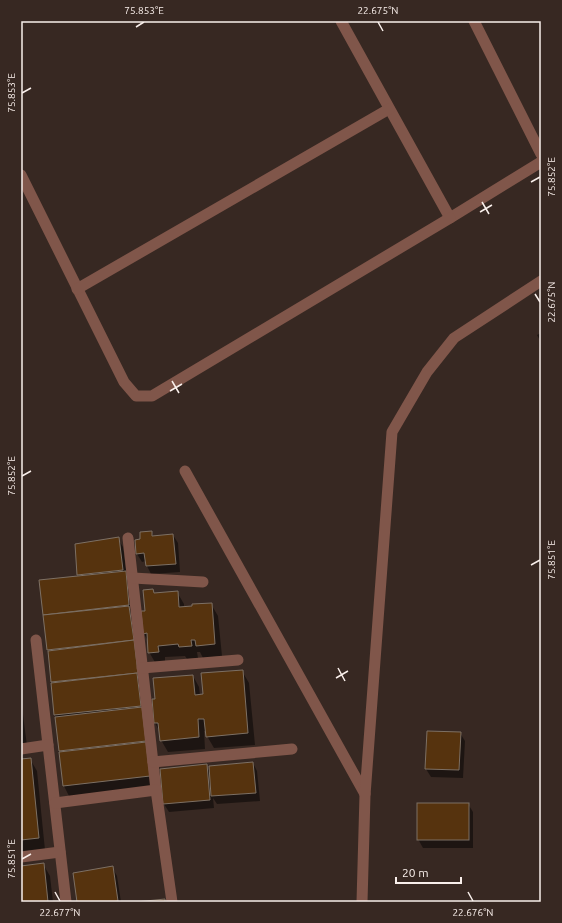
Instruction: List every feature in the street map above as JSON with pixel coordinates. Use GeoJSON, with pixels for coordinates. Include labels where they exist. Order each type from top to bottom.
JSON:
{"type":"FeatureCollection","features":[{"type":"Feature","properties":{"kind":"street"},"geometry":{"type":"LineString","coordinates":[[341,21],[450,218]]}},
{"type":"Feature","properties":{"kind":"street"},"geometry":{"type":"LineString","coordinates":[[474,21],[541,154]]}},
{"type":"Feature","properties":{"kind":"street"},"geometry":{"type":"LineString","coordinates":[[77,289],[389,109]]}},
{"type":"Feature","properties":{"kind":"street"},"geometry":{"type":"LineString","coordinates":[[21,175],[124,382],[136,396],[152,396],[541,162]]}},
{"type":"Feature","properties":{"kind":"street"},"geometry":{"type":"LineString","coordinates":[[362,902],[365,795],[392,432],[426,372],[454,338],[541,281]]}},
{"type":"Feature","properties":{"kind":"street"},"geometry":{"type":"LineString","coordinates":[[185,471],[365,795]]}},
{"type":"Feature","properties":{"kind":"street"},"geometry":{"type":"LineString","coordinates":[[128,538],[156,790],[172,902]]}},
{"type":"Feature","properties":{"kind":"street"},"geometry":{"type":"LineString","coordinates":[[132,578],[203,582]]}},
{"type":"Feature","properties":{"kind":"street"},"geometry":{"type":"LineString","coordinates":[[36,640],[66,902]]}},
{"type":"Feature","properties":{"kind":"street"},"geometry":{"type":"LineString","coordinates":[[142,668],[238,660]]}},
{"type":"Feature","properties":{"kind":"street"},"geometry":{"type":"LineString","coordinates":[[21,749],[48,745]]}},
{"type":"Feature","properties":{"kind":"street"},"geometry":{"type":"LineString","coordinates":[[153,762],[292,749]]}},
{"type":"Feature","properties":{"kind":"street"},"geometry":{"type":"LineString","coordinates":[[55,803],[156,790]]}},
{"type":"Feature","properties":{"kind":"street"},"geometry":{"type":"LineString","coordinates":[[21,857],[60,852]]}},
{"type":"Feature","properties":{"kind":"building"},"geometry":{"type":"Polygon","coordinates":[[[152,531],[152,536],[173,534],[176,564],[146,566],[144,553],[136,554],[135,540],[140,539],[140,532],[152,531]]]}},
{"type":"Feature","properties":{"kind":"building"},"geometry":{"type":"Polygon","coordinates":[[[119,537],[123,570],[77,575],[75,544],[119,537]]]}},
{"type":"Feature","properties":{"kind":"building"},"geometry":{"type":"Polygon","coordinates":[[[126,571],[129,605],[43,615],[39,580],[126,571]]]}},
{"type":"Feature","properties":{"kind":"building"},"geometry":{"type":"Polygon","coordinates":[[[153,589],[154,593],[178,591],[179,607],[192,606],[192,604],[212,603],[215,644],[196,646],[195,640],[191,640],[192,646],[179,647],[178,644],[158,646],[159,652],[148,653],[147,633],[143,634],[141,611],[145,611],[143,590],[153,589]]]}},
{"type":"Feature","properties":{"kind":"building"},"geometry":{"type":"Polygon","coordinates":[[[129,606],[134,640],[47,650],[43,615],[129,606]]]}},
{"type":"Feature","properties":{"kind":"building"},"geometry":{"type":"Polygon","coordinates":[[[134,640],[138,673],[51,682],[48,651],[134,640]]]}},
{"type":"Feature","properties":{"kind":"building"},"geometry":{"type":"Polygon","coordinates":[[[243,670],[248,733],[206,737],[204,719],[198,719],[199,737],[160,741],[158,723],[154,723],[152,699],[155,699],[153,678],[193,675],[195,695],[203,694],[201,673],[243,670]]]}},
{"type":"Feature","properties":{"kind":"building"},"geometry":{"type":"Polygon","coordinates":[[[137,673],[141,706],[54,715],[51,683],[137,673]]]}},
{"type":"Feature","properties":{"kind":"building"},"geometry":{"type":"Polygon","coordinates":[[[142,707],[146,741],[59,751],[55,717],[142,707]]]}},
{"type":"Feature","properties":{"kind":"building"},"geometry":{"type":"Polygon","coordinates":[[[427,731],[461,732],[459,770],[425,769],[427,731]]]}},
{"type":"Feature","properties":{"kind":"building"},"geometry":{"type":"Polygon","coordinates":[[[146,742],[150,776],[63,786],[59,752],[146,742]]]}},
{"type":"Feature","properties":{"kind":"building"},"geometry":{"type":"Polygon","coordinates":[[[31,758],[39,838],[21,840],[21,759],[31,758]]]}},
{"type":"Feature","properties":{"kind":"building"},"geometry":{"type":"Polygon","coordinates":[[[253,762],[256,793],[211,796],[209,766],[253,762]]]}},
{"type":"Feature","properties":{"kind":"building"},"geometry":{"type":"Polygon","coordinates":[[[207,764],[210,800],[163,804],[160,769],[207,764]]]}},
{"type":"Feature","properties":{"kind":"building"},"geometry":{"type":"Polygon","coordinates":[[[417,803],[469,803],[469,840],[417,840],[417,803]]]}},
{"type":"Feature","properties":{"kind":"building"},"geometry":{"type":"Polygon","coordinates":[[[44,863],[48,902],[21,902],[21,866],[44,863]]]}},
{"type":"Feature","properties":{"kind":"building"},"geometry":{"type":"Polygon","coordinates":[[[113,866],[118,901],[77,902],[73,873],[113,866]]]}},
{"type":"Feature","properties":{"kind":"building"},"geometry":{"type":"Polygon","coordinates":[[[165,899],[165,902],[136,902],[165,899]]]}}]}
